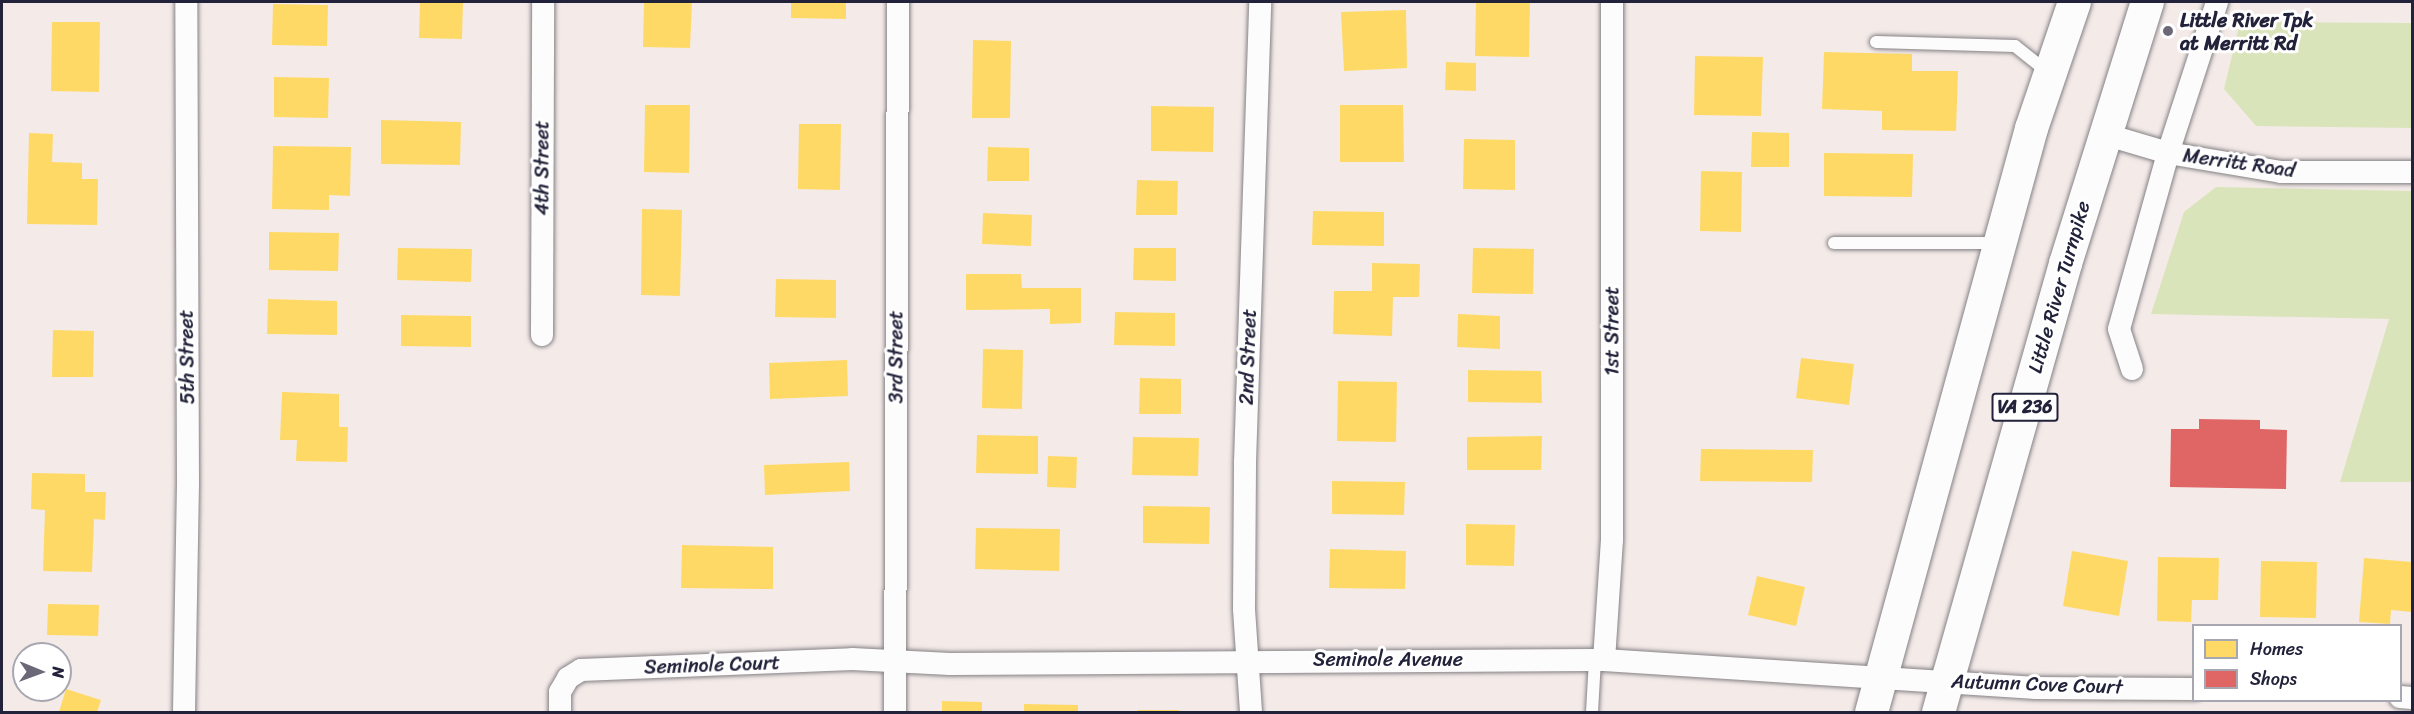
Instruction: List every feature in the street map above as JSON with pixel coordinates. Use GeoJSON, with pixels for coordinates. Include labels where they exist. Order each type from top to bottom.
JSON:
{"type":"FeatureCollection","features":[{"type":"Feature","properties":{"kind":"main road"},"geometry":{"type":"LineString","coordinates":[[1871,712],[2000,243],[2050,74],[2074,2]]}},
{"type":"Feature","properties":{"kind":"main road","name":"Little River Turnpike"},"geometry":{"type":"LineString","coordinates":[[1938,712],[1949,681],[2104,134],[2147,2]]}},
{"type":"Feature","properties":{"kind":"street","name":"5th Street"},"geometry":{"type":"LineString","coordinates":[[184,712],[188,484],[186,2]]}},
{"type":"Feature","properties":{"kind":"street","name":"4th Street"},"geometry":{"type":"LineString","coordinates":[[542,335],[543,2]]}},
{"type":"Feature","properties":{"kind":"street","name":"3rd Street"},"geometry":{"type":"LineString","coordinates":[[895,712],[898,2]]}},
{"type":"Feature","properties":{"kind":"street","name":"2nd Street"},"geometry":{"type":"LineString","coordinates":[[1251,712],[1244,609],[1245,462],[1260,2]]}},
{"type":"Feature","properties":{"kind":"street","name":"1st Street"},"geometry":{"type":"LineString","coordinates":[[1599,660],[1612,528],[1612,2]]}},
{"type":"Feature","properties":{"kind":"street"},"geometry":{"type":"LineString","coordinates":[[2132,369],[2119,329],[2168,153],[2217,2]]}},
{"type":"Feature","properties":{"kind":"street","name":"Merritt Road"},"geometry":{"type":"LineString","coordinates":[[2104,134],[2168,153],[2281,172],[2412,172]]}},
{"type":"Feature","properties":{"kind":"street","name":"Seminole Court"},"geometry":{"type":"LineString","coordinates":[[560,712],[560,692],[568,678],[581,670],[852,659],[896,662]]}},
{"type":"Feature","properties":{"kind":"street","name":"Seminole Avenue"},"geometry":{"type":"LineString","coordinates":[[896,662],[1248,659],[1599,660],[1881,676]]}},
{"type":"Feature","properties":{"kind":"street","name":"Autumn Cove Court"},"geometry":{"type":"LineString","coordinates":[[1881,676],[2036,688],[2192,688]]}},
{"type":"Feature","properties":{"kind":"lane"},"geometry":{"type":"LineString","coordinates":[[1875,42],[2015,46],[2050,74]]}},
{"type":"Feature","properties":{"kind":"lane"},"geometry":{"type":"LineString","coordinates":[[1834,243],[2000,243]]}},
{"type":"Feature","properties":{"kind":"lane"},"geometry":{"type":"LineString","coordinates":[[1592,712],[1599,660]]}},
{"type":"Feature","properties":{"kind":"green space"},"geometry":{"type":"Polygon","coordinates":[[[2240,22],[2412,23],[2412,128],[2256,126],[2224,89],[2240,22]]]}},
{"type":"Feature","properties":{"kind":"green space"},"geometry":{"type":"Polygon","coordinates":[[[2216,187],[2412,191],[2412,482],[2340,482],[2389,319],[2151,314],[2184,212],[2216,187]]]}},
{"type":"Feature","properties":{"kind":"building: Homes"},"geometry":{"type":"Polygon","coordinates":[[[420,2],[463,2],[462,39],[419,38],[420,2]]]}},
{"type":"Feature","properties":{"kind":"building: Homes"},"geometry":{"type":"Polygon","coordinates":[[[644,2],[692,2],[690,48],[643,47],[644,2]]]}},
{"type":"Feature","properties":{"kind":"building: Homes"},"geometry":{"type":"Polygon","coordinates":[[[791,2],[846,2],[846,19],[791,18],[791,2]]]}},
{"type":"Feature","properties":{"kind":"building: Homes"},"geometry":{"type":"Polygon","coordinates":[[[1476,2],[1530,2],[1529,57],[1475,56],[1476,2]]]}},
{"type":"Feature","properties":{"kind":"building: Homes"},"geometry":{"type":"Polygon","coordinates":[[[273,4],[328,5],[327,46],[272,45],[273,4]]]}},
{"type":"Feature","properties":{"kind":"building: Homes"},"geometry":{"type":"Polygon","coordinates":[[[1406,10],[1407,68],[1344,71],[1341,12],[1406,10]]]}},
{"type":"Feature","properties":{"kind":"building: Homes"},"geometry":{"type":"Polygon","coordinates":[[[52,22],[100,22],[99,92],[51,91],[52,22]]]}},
{"type":"Feature","properties":{"kind":"building: Homes"},"geometry":{"type":"Polygon","coordinates":[[[973,40],[1011,41],[1010,118],[972,118],[973,40]]]}},
{"type":"Feature","properties":{"kind":"building: Homes"},"geometry":{"type":"Polygon","coordinates":[[[1824,52],[1912,54],[1912,71],[1958,71],[1956,131],[1882,130],[1882,111],[1822,109],[1824,52]]]}},
{"type":"Feature","properties":{"kind":"building: Homes"},"geometry":{"type":"Polygon","coordinates":[[[1695,56],[1763,57],[1761,116],[1694,115],[1695,56]]]}},
{"type":"Feature","properties":{"kind":"building: Homes"},"geometry":{"type":"Polygon","coordinates":[[[1446,62],[1476,63],[1476,91],[1445,90],[1446,62]]]}},
{"type":"Feature","properties":{"kind":"building: Homes"},"geometry":{"type":"Polygon","coordinates":[[[274,77],[329,78],[328,118],[274,117],[274,77]]]}},
{"type":"Feature","properties":{"kind":"building: Homes"},"geometry":{"type":"Polygon","coordinates":[[[645,105],[690,105],[689,173],[644,172],[645,105]]]}},
{"type":"Feature","properties":{"kind":"building: Homes"},"geometry":{"type":"Polygon","coordinates":[[[1340,105],[1403,105],[1404,162],[1340,162],[1340,105]]]}},
{"type":"Feature","properties":{"kind":"building: Homes"},"geometry":{"type":"Polygon","coordinates":[[[1151,106],[1214,107],[1213,152],[1151,151],[1151,106]]]}},
{"type":"Feature","properties":{"kind":"building: Homes"},"geometry":{"type":"Polygon","coordinates":[[[381,120],[461,122],[460,165],[381,164],[381,120]]]}},
{"type":"Feature","properties":{"kind":"building: Homes"},"geometry":{"type":"Polygon","coordinates":[[[799,124],[841,124],[840,190],[798,189],[799,124]]]}},
{"type":"Feature","properties":{"kind":"building: Homes"},"geometry":{"type":"Polygon","coordinates":[[[1752,132],[1789,133],[1789,167],[1751,167],[1752,132]]]}},
{"type":"Feature","properties":{"kind":"building: Homes"},"geometry":{"type":"Polygon","coordinates":[[[29,133],[53,134],[52,162],[82,163],[82,179],[98,179],[97,225],[27,224],[29,133]]]}},
{"type":"Feature","properties":{"kind":"building: Homes"},"geometry":{"type":"Polygon","coordinates":[[[1464,139],[1515,140],[1515,190],[1463,189],[1464,139]]]}},
{"type":"Feature","properties":{"kind":"building: Homes"},"geometry":{"type":"Polygon","coordinates":[[[273,146],[351,147],[350,196],[329,195],[329,210],[272,209],[273,146]]]}},
{"type":"Feature","properties":{"kind":"building: Homes"},"geometry":{"type":"Polygon","coordinates":[[[988,147],[1029,148],[1029,181],[987,181],[988,147]]]}},
{"type":"Feature","properties":{"kind":"building: Homes"},"geometry":{"type":"Polygon","coordinates":[[[1824,153],[1913,154],[1912,197],[1824,196],[1824,153]]]}},
{"type":"Feature","properties":{"kind":"building: Homes"},"geometry":{"type":"Polygon","coordinates":[[[1701,171],[1742,172],[1741,232],[1700,231],[1701,171]]]}},
{"type":"Feature","properties":{"kind":"building: Homes"},"geometry":{"type":"Polygon","coordinates":[[[1137,180],[1178,181],[1177,215],[1136,215],[1137,180]]]}},
{"type":"Feature","properties":{"kind":"building: Homes"},"geometry":{"type":"Polygon","coordinates":[[[642,209],[682,210],[680,296],[641,295],[642,209]]]}},
{"type":"Feature","properties":{"kind":"building: Homes"},"geometry":{"type":"Polygon","coordinates":[[[1313,211],[1384,212],[1384,246],[1312,245],[1313,211]]]}},
{"type":"Feature","properties":{"kind":"building: Homes"},"geometry":{"type":"Polygon","coordinates":[[[983,213],[1032,215],[1031,246],[982,244],[983,213]]]}},
{"type":"Feature","properties":{"kind":"building: Homes"},"geometry":{"type":"Polygon","coordinates":[[[269,232],[339,233],[338,271],[269,270],[269,232]]]}},
{"type":"Feature","properties":{"kind":"building: Homes"},"geometry":{"type":"Polygon","coordinates":[[[398,248],[472,249],[471,282],[397,280],[398,248]]]}},
{"type":"Feature","properties":{"kind":"building: Homes"},"geometry":{"type":"Polygon","coordinates":[[[1134,248],[1176,248],[1176,281],[1133,280],[1134,248]]]}},
{"type":"Feature","properties":{"kind":"building: Homes"},"geometry":{"type":"Polygon","coordinates":[[[1473,248],[1534,249],[1533,294],[1472,293],[1473,248]]]}},
{"type":"Feature","properties":{"kind":"building: Homes"},"geometry":{"type":"Polygon","coordinates":[[[1372,263],[1420,264],[1419,297],[1393,297],[1392,336],[1333,334],[1334,291],[1372,291],[1372,263]]]}},
{"type":"Feature","properties":{"kind":"building: Homes"},"geometry":{"type":"Polygon","coordinates":[[[966,274],[1021,274],[1022,288],[1081,288],[1081,323],[1050,324],[1050,309],[966,310],[966,274]]]}},
{"type":"Feature","properties":{"kind":"building: Homes"},"geometry":{"type":"Polygon","coordinates":[[[776,279],[836,280],[836,318],[775,317],[776,279]]]}},
{"type":"Feature","properties":{"kind":"building: Homes"},"geometry":{"type":"Polygon","coordinates":[[[268,299],[337,301],[337,335],[267,334],[268,299]]]}},
{"type":"Feature","properties":{"kind":"building: Homes"},"geometry":{"type":"Polygon","coordinates":[[[1115,312],[1175,313],[1175,346],[1114,345],[1115,312]]]}},
{"type":"Feature","properties":{"kind":"building: Homes"},"geometry":{"type":"Polygon","coordinates":[[[1458,314],[1500,316],[1500,349],[1457,347],[1458,314]]]}},
{"type":"Feature","properties":{"kind":"building: Homes"},"geometry":{"type":"Polygon","coordinates":[[[401,315],[471,316],[471,347],[401,346],[401,315]]]}},
{"type":"Feature","properties":{"kind":"building: Homes"},"geometry":{"type":"Polygon","coordinates":[[[53,330],[94,331],[93,377],[52,377],[53,330]]]}},
{"type":"Feature","properties":{"kind":"building: Homes"},"geometry":{"type":"Polygon","coordinates":[[[983,349],[1023,350],[1022,409],[982,408],[983,349]]]}},
{"type":"Feature","properties":{"kind":"building: Homes"},"geometry":{"type":"Polygon","coordinates":[[[1801,358],[1854,364],[1849,405],[1796,398],[1801,358]]]}},
{"type":"Feature","properties":{"kind":"building: Homes"},"geometry":{"type":"Polygon","coordinates":[[[847,360],[848,396],[770,399],[769,363],[847,360]]]}},
{"type":"Feature","properties":{"kind":"building: Homes"},"geometry":{"type":"Polygon","coordinates":[[[1468,370],[1541,371],[1542,403],[1468,402],[1468,370]]]}},
{"type":"Feature","properties":{"kind":"building: Homes"},"geometry":{"type":"Polygon","coordinates":[[[1140,378],[1181,379],[1181,414],[1139,414],[1140,378]]]}},
{"type":"Feature","properties":{"kind":"building: Homes"},"geometry":{"type":"Polygon","coordinates":[[[1338,381],[1397,382],[1396,442],[1337,441],[1338,381]]]}},
{"type":"Feature","properties":{"kind":"building: Homes"},"geometry":{"type":"Polygon","coordinates":[[[282,392],[339,394],[339,427],[348,427],[347,462],[296,461],[297,440],[280,440],[282,392]]]}},
{"type":"Feature","properties":{"kind":"building: Homes"},"geometry":{"type":"Polygon","coordinates":[[[977,435],[1038,436],[1038,474],[976,473],[977,435]]]}},
{"type":"Feature","properties":{"kind":"building: Homes"},"geometry":{"type":"Polygon","coordinates":[[[1542,436],[1541,470],[1467,470],[1467,437],[1542,436]]]}},
{"type":"Feature","properties":{"kind":"building: Homes"},"geometry":{"type":"Polygon","coordinates":[[[1133,437],[1199,438],[1198,476],[1132,475],[1133,437]]]}},
{"type":"Feature","properties":{"kind":"building: Homes"},"geometry":{"type":"Polygon","coordinates":[[[1701,449],[1813,450],[1812,482],[1700,481],[1701,449]]]}},
{"type":"Feature","properties":{"kind":"building: Homes"},"geometry":{"type":"Polygon","coordinates":[[[1048,456],[1077,457],[1076,488],[1047,487],[1048,456]]]}},
{"type":"Feature","properties":{"kind":"building: Homes"},"geometry":{"type":"Polygon","coordinates":[[[849,462],[850,491],[765,495],[764,465],[849,462]]]}},
{"type":"Feature","properties":{"kind":"building: Homes"},"geometry":{"type":"Polygon","coordinates":[[[32,473],[85,474],[85,492],[106,492],[105,520],[94,519],[92,572],[43,571],[45,510],[31,509],[32,473]]]}},
{"type":"Feature","properties":{"kind":"building: Homes"},"geometry":{"type":"Polygon","coordinates":[[[1332,481],[1405,482],[1404,515],[1332,514],[1332,481]]]}},
{"type":"Feature","properties":{"kind":"building: Homes"},"geometry":{"type":"Polygon","coordinates":[[[1143,506],[1210,507],[1209,544],[1143,543],[1143,506]]]}},
{"type":"Feature","properties":{"kind":"building: Homes"},"geometry":{"type":"Polygon","coordinates":[[[1466,524],[1515,525],[1514,566],[1466,565],[1466,524]]]}},
{"type":"Feature","properties":{"kind":"building: Homes"},"geometry":{"type":"Polygon","coordinates":[[[976,528],[1060,529],[1059,571],[975,569],[976,528]]]}},
{"type":"Feature","properties":{"kind":"building: Homes"},"geometry":{"type":"Polygon","coordinates":[[[682,545],[773,547],[773,589],[681,588],[682,545]]]}},
{"type":"Feature","properties":{"kind":"building: Homes"},"geometry":{"type":"Polygon","coordinates":[[[1330,549],[1406,551],[1405,589],[1329,588],[1330,549]]]}},
{"type":"Feature","properties":{"kind":"building: Homes"},"geometry":{"type":"Polygon","coordinates":[[[2072,551],[2128,561],[2119,616],[2063,606],[2072,551]]]}},
{"type":"Feature","properties":{"kind":"building: Homes"},"geometry":{"type":"Polygon","coordinates":[[[2158,557],[2219,558],[2218,600],[2192,600],[2191,622],[2157,621],[2158,557]]]}},
{"type":"Feature","properties":{"kind":"building: Homes"},"geometry":{"type":"Polygon","coordinates":[[[2364,558],[2412,562],[2412,612],[2391,610],[2390,624],[2359,622],[2364,558]]]}},
{"type":"Feature","properties":{"kind":"building: Homes"},"geometry":{"type":"Polygon","coordinates":[[[2261,561],[2317,562],[2316,618],[2260,617],[2261,561]]]}},
{"type":"Feature","properties":{"kind":"building: Homes"},"geometry":{"type":"Polygon","coordinates":[[[1757,576],[1805,587],[1796,626],[1748,615],[1757,576]]]}},
{"type":"Feature","properties":{"kind":"building: Homes"},"geometry":{"type":"Polygon","coordinates":[[[48,604],[99,605],[98,636],[47,635],[48,604]]]}},
{"type":"Feature","properties":{"kind":"building: Homes"},"geometry":{"type":"Polygon","coordinates":[[[72,691],[101,700],[97,712],[59,712],[62,702],[72,702],[72,691]]]}},
{"type":"Feature","properties":{"kind":"building: Homes"},"geometry":{"type":"Polygon","coordinates":[[[942,701],[982,702],[982,712],[942,712],[942,701]]]}},
{"type":"Feature","properties":{"kind":"building: Homes"},"geometry":{"type":"Polygon","coordinates":[[[1024,704],[1078,705],[1078,712],[1024,712],[1024,704]]]}},
{"type":"Feature","properties":{"kind":"building: Homes"},"geometry":{"type":"Polygon","coordinates":[[[1138,710],[1179,710],[1179,712],[1138,712],[1138,710]]]}},
{"type":"Feature","properties":{"kind":"building: Shops"},"geometry":{"type":"Polygon","coordinates":[[[2199,419],[2260,420],[2260,429],[2287,430],[2286,489],[2170,487],[2171,429],[2199,429],[2199,419]]]}},
{"type":"Feature","properties":{"kind":"place","name":"Little River Tpk at Merritt Rd"},"geometry":{"type":"Point","coordinates":[2168,31]}}]}
